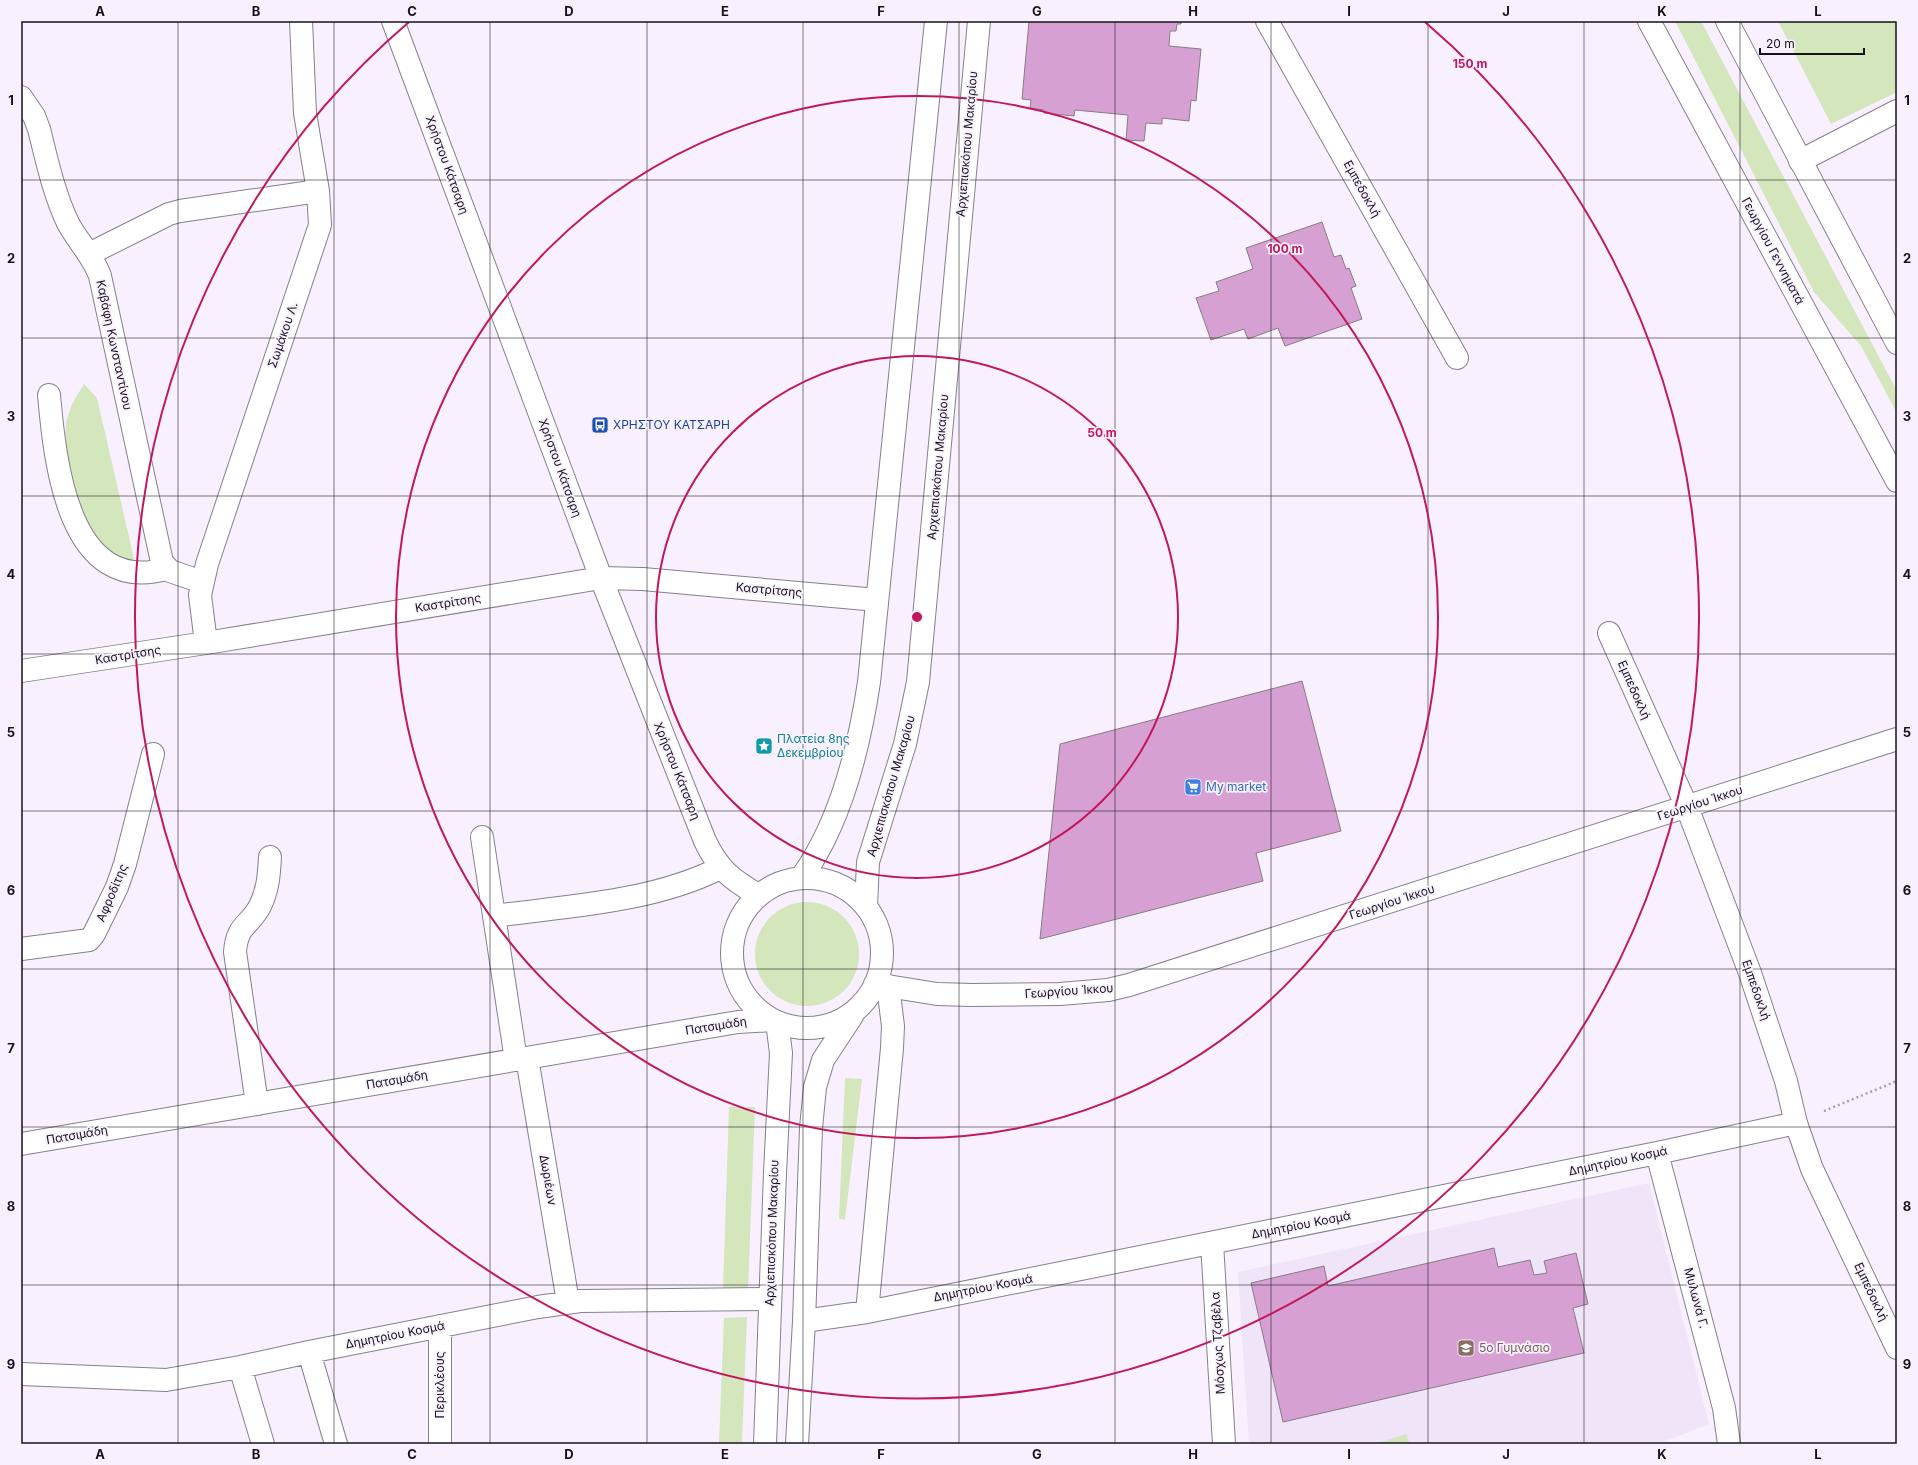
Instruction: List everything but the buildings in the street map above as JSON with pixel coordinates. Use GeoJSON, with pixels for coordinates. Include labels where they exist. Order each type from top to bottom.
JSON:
{"type":"FeatureCollection","features":[{"type":"Feature","properties":{"kind":"street","name":"Σωμάκου Λ."},"geometry":{"type":"LineString","coordinates":[[206,643],[200,604],[202,582],[320,225],[318,191],[305,113],[301,21]]}},
{"type":"Feature","properties":{"kind":"street","name":"Χρήστου Κάτσαρη"},"geometry":{"type":"LineString","coordinates":[[393,21],[601,578],[701,830],[712,855],[720,868],[742,886],[758,895]]}},
{"type":"Feature","properties":{"kind":"street"},"geometry":{"type":"LineString","coordinates":[[801,878],[812,863],[833,821],[856,747],[869,682],[936,21]]}},
{"type":"Feature","properties":{"kind":"street","name":"Αρχιεπισκόπου Μακαρίου"},"geometry":{"type":"LineString","coordinates":[[866,906],[868,862],[905,744],[918,682],[979,21]]}},
{"type":"Feature","properties":{"kind":"street","name":"Εμπεδοκλή"},"geometry":{"type":"LineString","coordinates":[[1266,21],[1456,358]]}},
{"type":"Feature","properties":{"kind":"street","name":"Γεωργίου Γεννηματά"},"geometry":{"type":"LineString","coordinates":[[1649,21],[1897,481]]}},
{"type":"Feature","properties":{"kind":"street"},"geometry":{"type":"LineString","coordinates":[[1727,21],[1897,343]]}},
{"type":"Feature","properties":{"kind":"street","name":"Καβάφη Κωνσταντίνου"},"geometry":{"type":"LineString","coordinates":[[21,97],[34,116],[39,129],[63,212],[69,225],[96,266],[100,276],[159,552],[166,569]]}},
{"type":"Feature","properties":{"kind":"street"},"geometry":{"type":"LineString","coordinates":[[1800,161],[1897,111]]}},
{"type":"Feature","properties":{"kind":"street"},"geometry":{"type":"LineString","coordinates":[[89,254],[169,214],[180,211],[318,191]]}},
{"type":"Feature","properties":{"kind":"street"},"geometry":{"type":"LineString","coordinates":[[49,395],[56,458],[74,518],[82,536],[96,556],[114,568],[132,572],[166,569],[176,574],[202,582]]}},
{"type":"Feature","properties":{"kind":"street","name":"Καστρίτσης"},"geometry":{"type":"LineString","coordinates":[[21,671],[206,643],[601,578],[642,579],[878,600]]}},
{"type":"Feature","properties":{"kind":"street","name":"Εμπεδοκλή"},"geometry":{"type":"LineString","coordinates":[[1608,633],[1687,808],[1750,973],[1786,1081],[1796,1123],[1812,1169],[1897,1348]]}},
{"type":"Feature","properties":{"kind":"street","name":"Γεωργίου Ίκκου"},"geometry":{"type":"LineString","coordinates":[[881,985],[937,994],[972,996],[1060,994],[1108,990],[1129,985],[1687,808],[1897,739]]}},
{"type":"Feature","properties":{"kind":"street","name":"Αφροδίτης"},"geometry":{"type":"LineString","coordinates":[[21,949],[89,940],[94,934],[117,887],[125,864],[153,754]]}},
{"type":"Feature","properties":{"kind":"street","name":"Δωριέων"},"geometry":{"type":"LineString","coordinates":[[482,837],[494,916],[568,1302]]}},
{"type":"Feature","properties":{"kind":"street"},"geometry":{"type":"LineString","coordinates":[[257,1104],[235,952],[236,939],[239,931],[259,908],[265,894],[269,880],[270,857]]}},
{"type":"Feature","properties":{"kind":"street"},"geometry":{"type":"LineString","coordinates":[[494,916],[632,897],[672,887],[706,875],[720,868]]}},
{"type":"Feature","properties":{"kind":"street"},"geometry":{"type":"LineString","coordinates":[[867,1312],[893,1026],[881,985],[882,949],[876,921],[859,898],[843,887],[826,880],[801,878],[773,886],[758,895],[745,909],[736,927],[732,945],[732,964],[738,982],[747,999],[760,1012],[775,1021],[790,1027],[809,1028],[827,1026],[844,1019],[855,1011],[881,985]]}},
{"type":"Feature","properties":{"kind":"street"},"geometry":{"type":"LineString","coordinates":[[797,1444],[804,1321],[811,1128],[815,1087],[823,1060],[855,1011]]}},
{"type":"Feature","properties":{"kind":"street","name":"Αρχιεπισκόπου Μακαρίου"},"geometry":{"type":"LineString","coordinates":[[765,1444],[781,1053],[775,1021]]}},
{"type":"Feature","properties":{"kind":"street","name":"Πατσιμάδη"},"geometry":{"type":"LineString","coordinates":[[21,1144],[738,1022],[775,1021]]}},
{"type":"Feature","properties":{"kind":"street","name":"Δημητρίου Κοσμά"},"geometry":{"type":"LineString","coordinates":[[804,1321],[867,1312],[1657,1153],[1796,1123]]}},
{"type":"Feature","properties":{"kind":"street","name":"Μυλωνά Γ."},"geometry":{"type":"LineString","coordinates":[[1657,1153],[1724,1408],[1729,1444]]}},
{"type":"Feature","properties":{"kind":"street","name":"Μόσχως Τζαβέλα"},"geometry":{"type":"LineString","coordinates":[[1212,1242],[1224,1444]]}},
{"type":"Feature","properties":{"kind":"street","name":"Δημητρίου Κοσμά"},"geometry":{"type":"LineString","coordinates":[[21,1374],[166,1380],[240,1367],[440,1326],[580,1300],[770,1299]]}},
{"type":"Feature","properties":{"kind":"street","name":"Περικλέους"},"geometry":{"type":"LineString","coordinates":[[440,1326],[440,1444]]}},
{"type":"Feature","properties":{"kind":"street"},"geometry":{"type":"LineString","coordinates":[[309,1352],[336,1444]]}},
{"type":"Feature","properties":{"kind":"street"},"geometry":{"type":"LineString","coordinates":[[240,1367],[263,1444]]}},
{"type":"Feature","properties":{"kind":"path"},"geometry":{"type":"LineString","coordinates":[[1796,1123],[1897,1081]]}},
{"type":"Feature","properties":{"kind":"shaded area","name":"5ο Γυμνάσιο"},"geometry":{"type":"Polygon","coordinates":[[[1649,1183],[1709,1424],[1658,1444],[1249,1444],[1238,1272],[1649,1183]]]}},
{"type":"Feature","properties":{"kind":"green space"},"geometry":{"type":"Polygon","coordinates":[[[1675,21],[1701,21],[1897,391],[1897,413],[1861,346],[1814,292],[1675,21]]]}},
{"type":"Feature","properties":{"kind":"green space"},"geometry":{"type":"Polygon","coordinates":[[[1778,21],[1897,21],[1897,92],[1831,124],[1778,21]]]}},
{"type":"Feature","properties":{"kind":"green space"},"geometry":{"type":"Polygon","coordinates":[[[84,384],[97,398],[135,563],[121,561],[95,537],[71,484],[65,445],[66,422],[72,404],[84,384]]]}},
{"type":"Feature","properties":{"kind":"green space"},"geometry":{"type":"Polygon","coordinates":[[[807,902],[827,906],[836,910],[844,917],[851,925],[855,934],[859,954],[855,974],[851,983],[844,991],[836,998],[827,1002],[807,1006],[787,1002],[778,998],[770,991],[763,983],[759,974],[755,954],[759,934],[763,925],[770,917],[778,910],[787,906],[807,902]]]}},
{"type":"Feature","properties":{"kind":"green space"},"geometry":{"type":"Polygon","coordinates":[[[845,1078],[862,1079],[845,1220],[839,1219],[845,1078]]]}},
{"type":"Feature","properties":{"kind":"green space"},"geometry":{"type":"Polygon","coordinates":[[[729,1107],[755,1107],[748,1290],[723,1290],[729,1107]]]}},
{"type":"Feature","properties":{"kind":"green space"},"geometry":{"type":"Polygon","coordinates":[[[747,1317],[742,1442],[719,1443],[724,1318],[747,1317]]]}},
{"type":"Feature","properties":{"kind":"green space"},"geometry":{"type":"Polygon","coordinates":[[[1406,1434],[1410,1444],[1375,1444],[1406,1434]]]}},
{"type":"Feature","properties":{"kind":"place","name":"ΧΡΗΣΤΟΥ ΚΑΤΣΑΡΗ"},"geometry":{"type":"Point","coordinates":[600,425]}},
{"type":"Feature","properties":{"kind":"place","name":"Πλατεία 8ης Δεκεμβρίου"},"geometry":{"type":"Point","coordinates":[764,746]}},
{"type":"Feature","properties":{"kind":"place","name":"My market"},"geometry":{"type":"Point","coordinates":[1193,787]}},
{"type":"Feature","properties":{"kind":"place","name":"5ο Γυμνάσιο"},"geometry":{"type":"Point","coordinates":[1466,1348]}}]}
